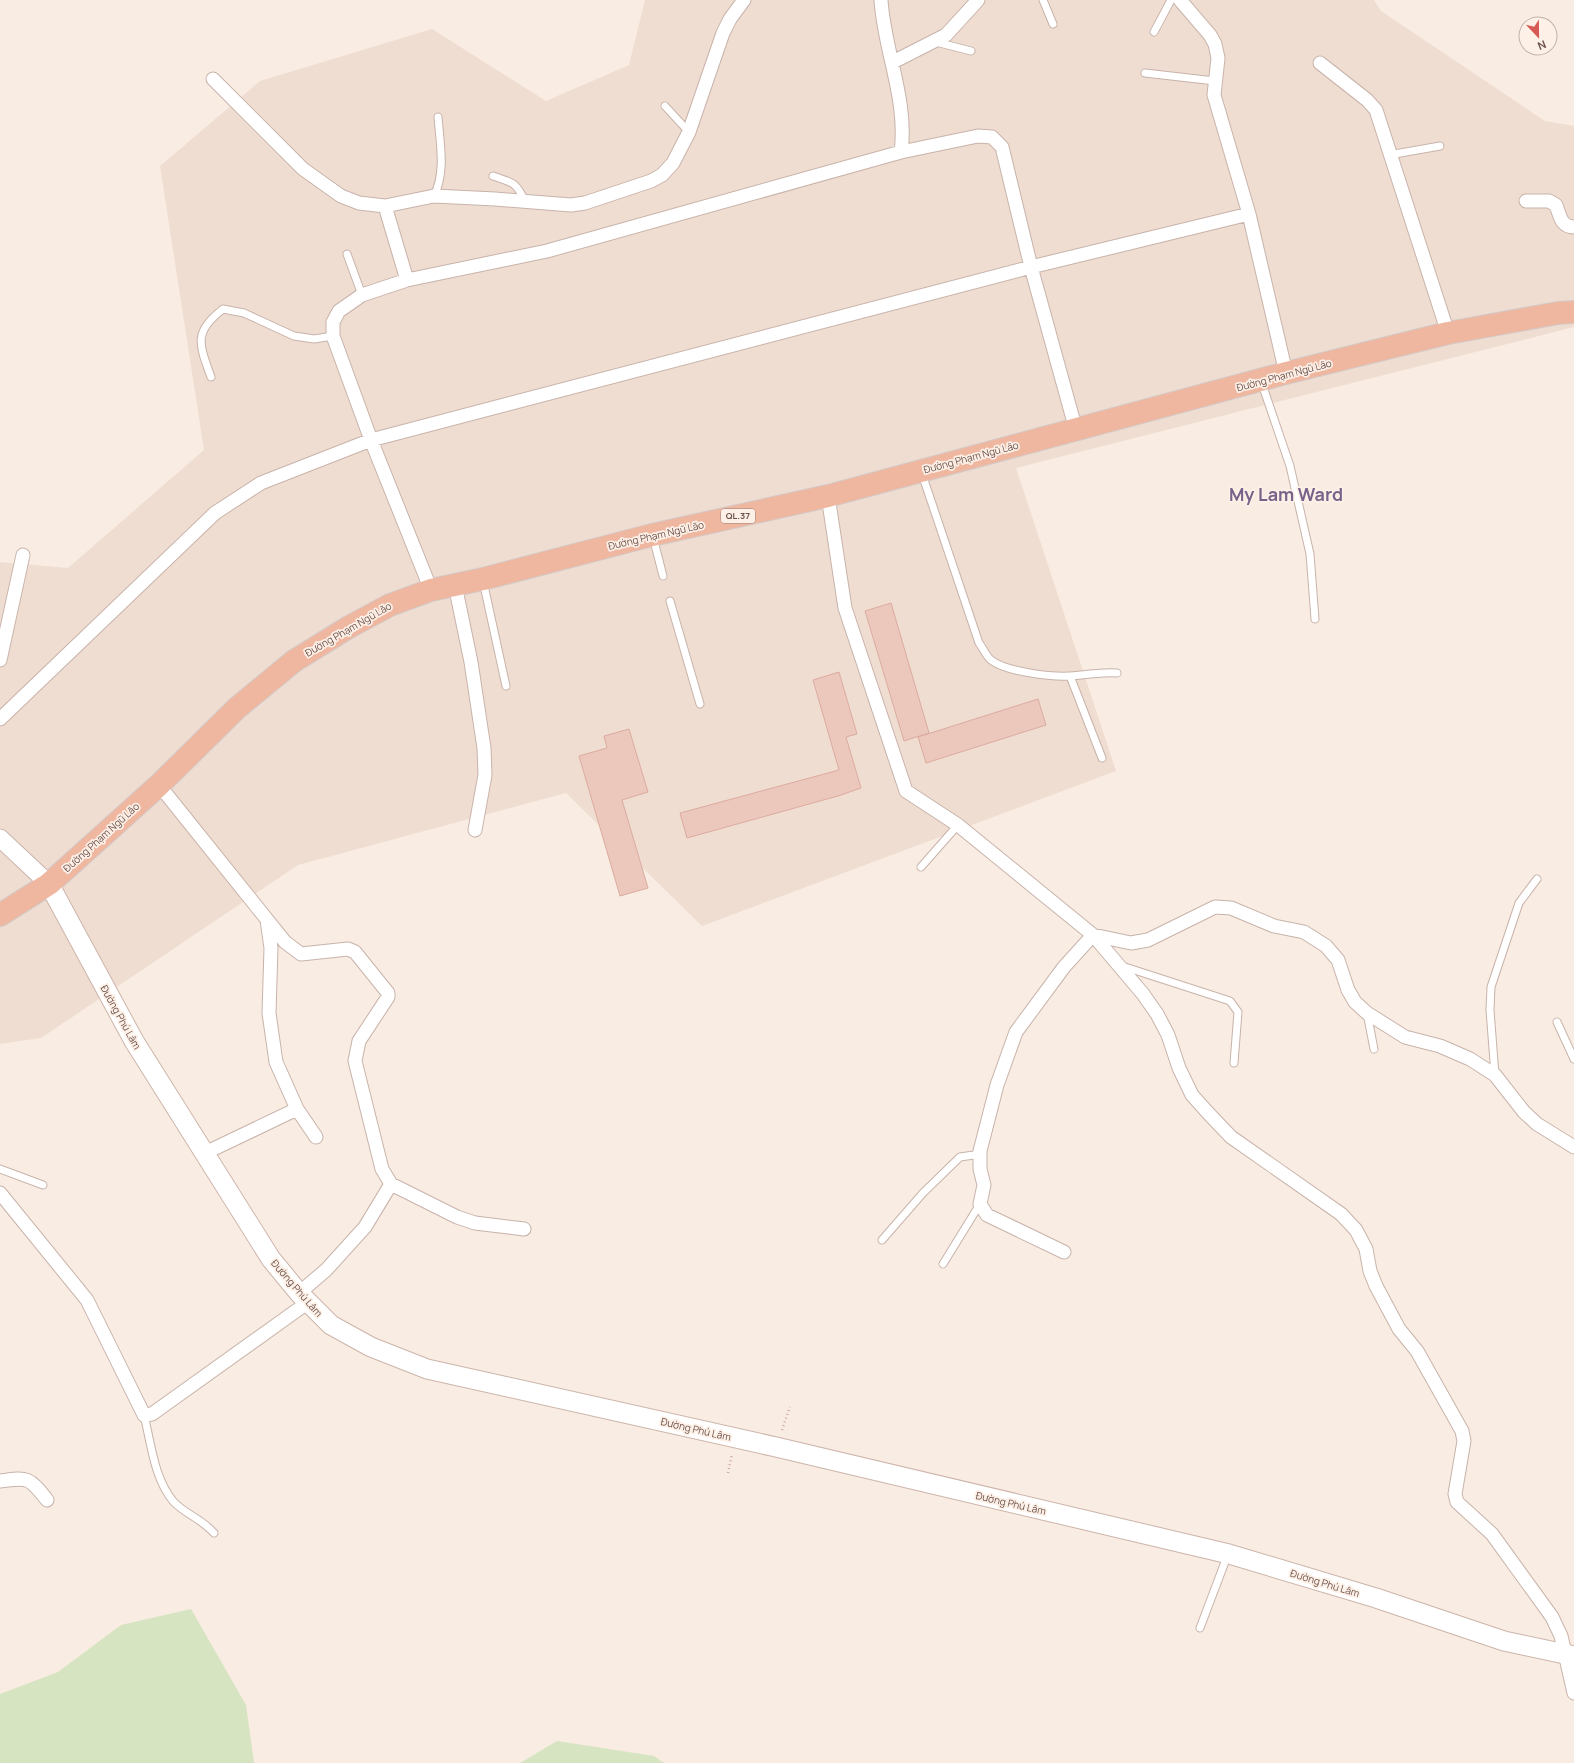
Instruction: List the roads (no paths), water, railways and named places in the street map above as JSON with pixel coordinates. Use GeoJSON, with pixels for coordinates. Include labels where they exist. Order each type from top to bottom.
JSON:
{"type":"FeatureCollection","features":[{"type":"Feature","properties":{"kind":"highway","name":"Đường Phạm Ngũ Lão"},"geometry":{"type":"LineString","coordinates":[[2,910],[49,884],[159,785],[237,708],[294,661],[390,604],[431,590],[483,579],[652,535],[828,496],[920,470],[1076,430],[1286,373],[1448,333],[1558,313],[1574,312]]}},
{"type":"Feature","properties":{"kind":"main road","name":"Đường Phú Lâm"},"geometry":{"type":"LineString","coordinates":[[49,884],[134,1041],[271,1259],[303,1298],[331,1325],[370,1348],[427,1369],[776,1447],[1228,1554],[1376,1598],[1504,1641],[1570,1655]]}},
{"type":"Feature","properties":{"kind":"street"},"geometry":{"type":"LineString","coordinates":[[213,79],[303,169],[341,196],[359,203],[385,206],[434,196],[571,205],[585,203],[651,181],[662,175],[673,162],[689,132],[730,19],[744,0]]}},
{"type":"Feature","properties":{"kind":"street"},"geometry":{"type":"LineString","coordinates":[[881,0],[904,132],[901,152]]}},
{"type":"Feature","properties":{"kind":"street"},"geometry":{"type":"LineString","coordinates":[[893,62],[946,36],[978,0]]}},
{"type":"Feature","properties":{"kind":"street"},"geometry":{"type":"LineString","coordinates":[[1180,0],[1210,34],[1215,44],[1218,58],[1214,95],[1249,214],[1286,373]]}},
{"type":"Feature","properties":{"kind":"street"},"geometry":{"type":"LineString","coordinates":[[1320,63],[1367,100],[1376,110],[1389,155],[1448,333]]}},
{"type":"Feature","properties":{"kind":"street"},"geometry":{"type":"LineString","coordinates":[[431,590],[371,440],[333,336],[333,322],[339,311],[362,295],[407,280],[547,251],[901,152],[978,136],[992,137],[1002,147],[1031,268],[1076,430]]}},
{"type":"Feature","properties":{"kind":"street"},"geometry":{"type":"LineString","coordinates":[[1526,201],[1549,201],[1556,205],[1562,223],[1565,226],[1574,227]]}},
{"type":"Feature","properties":{"kind":"street"},"geometry":{"type":"LineString","coordinates":[[385,206],[407,280]]}},
{"type":"Feature","properties":{"kind":"street"},"geometry":{"type":"LineString","coordinates":[[0,719],[215,514],[261,483],[371,440],[1031,268],[1249,214]]}},
{"type":"Feature","properties":{"kind":"street"},"geometry":{"type":"LineString","coordinates":[[828,496],[845,608],[906,791],[958,825],[1093,934],[1116,964],[1143,994],[1157,1014],[1168,1035],[1192,1095],[1231,1137],[1341,1214],[1356,1230],[1366,1250],[1370,1271],[1376,1286],[1399,1329],[1417,1351],[1462,1431],[1464,1441],[1455,1494],[1457,1502],[1492,1534],[1552,1617],[1570,1655],[1574,1693]]}},
{"type":"Feature","properties":{"kind":"street"},"geometry":{"type":"LineString","coordinates":[[0,660],[23,555]]}},
{"type":"Feature","properties":{"kind":"street"},"geometry":{"type":"LineString","coordinates":[[455,585],[471,662],[484,748],[485,775],[475,830]]}},
{"type":"Feature","properties":{"kind":"street"},"geometry":{"type":"LineString","coordinates":[[159,785],[285,942],[301,954],[348,948],[355,952],[388,993],[388,996],[359,1041],[355,1061],[382,1169],[391,1184],[457,1217],[475,1223],[524,1229]]}},
{"type":"Feature","properties":{"kind":"street"},"geometry":{"type":"LineString","coordinates":[[0,838],[49,884]]}},
{"type":"Feature","properties":{"kind":"street"},"geometry":{"type":"LineString","coordinates":[[1093,934],[1131,943],[1148,940],[1215,906],[1231,908],[1274,926],[1304,932],[1326,946],[1338,960],[1348,990],[1354,1002],[1405,1037],[1440,1046],[1470,1059],[1495,1075],[1524,1112],[1533,1120],[1574,1147]]}},
{"type":"Feature","properties":{"kind":"street"},"geometry":{"type":"LineString","coordinates":[[267,920],[271,948],[269,1013],[276,1062],[297,1109],[316,1137]]}},
{"type":"Feature","properties":{"kind":"street"},"geometry":{"type":"LineString","coordinates":[[1064,1252],[987,1215],[980,1204],[984,1185],[980,1151],[997,1085],[1016,1032],[1064,967],[1093,934]]}},
{"type":"Feature","properties":{"kind":"street"},"geometry":{"type":"LineString","coordinates":[[205,1153],[297,1109]]}},
{"type":"Feature","properties":{"kind":"street"},"geometry":{"type":"LineString","coordinates":[[0,1193],[87,1300],[144,1415],[152,1414],[303,1298],[365,1227],[391,1184]]}},
{"type":"Feature","properties":{"kind":"street"},"geometry":{"type":"LineString","coordinates":[[0,1481],[21,1478],[29,1480],[47,1500]]}},
{"type":"Feature","properties":{"kind":"lane"},"geometry":{"type":"LineString","coordinates":[[1043,0],[1052,24]]}},
{"type":"Feature","properties":{"kind":"lane"},"geometry":{"type":"LineString","coordinates":[[1154,32],[1171,0]]}},
{"type":"Feature","properties":{"kind":"lane"},"geometry":{"type":"LineString","coordinates":[[936,42],[970,51]]}},
{"type":"Feature","properties":{"kind":"lane"},"geometry":{"type":"LineString","coordinates":[[1145,73],[1215,81]]}},
{"type":"Feature","properties":{"kind":"lane"},"geometry":{"type":"LineString","coordinates":[[665,106],[689,132]]}},
{"type":"Feature","properties":{"kind":"lane"},"geometry":{"type":"LineString","coordinates":[[434,196],[440,180],[442,167],[438,117]]}},
{"type":"Feature","properties":{"kind":"lane"},"geometry":{"type":"LineString","coordinates":[[1389,155],[1440,146]]}},
{"type":"Feature","properties":{"kind":"lane"},"geometry":{"type":"LineString","coordinates":[[493,176],[512,182],[518,187],[525,201]]}},
{"type":"Feature","properties":{"kind":"lane"},"geometry":{"type":"LineString","coordinates":[[347,254],[362,295]]}},
{"type":"Feature","properties":{"kind":"lane"},"geometry":{"type":"LineString","coordinates":[[211,376],[201,343],[202,329],[213,317],[224,309],[244,313],[294,336],[314,340],[333,336]]}},
{"type":"Feature","properties":{"kind":"lane"},"geometry":{"type":"LineString","coordinates":[[1260,381],[1292,474],[1310,554],[1315,619]]}},
{"type":"Feature","properties":{"kind":"lane"},"geometry":{"type":"LineString","coordinates":[[920,470],[979,642],[991,660],[1012,669],[1050,676],[1070,676],[1103,672],[1117,673]]}},
{"type":"Feature","properties":{"kind":"lane"},"geometry":{"type":"LineString","coordinates":[[652,535],[663,576]]}},
{"type":"Feature","properties":{"kind":"lane"},"geometry":{"type":"LineString","coordinates":[[483,579],[506,686]]}},
{"type":"Feature","properties":{"kind":"lane"},"geometry":{"type":"LineString","coordinates":[[670,601],[700,704]]}},
{"type":"Feature","properties":{"kind":"lane"},"geometry":{"type":"LineString","coordinates":[[1070,676],[1102,758]]}},
{"type":"Feature","properties":{"kind":"lane"},"geometry":{"type":"LineString","coordinates":[[921,867],[958,825]]}},
{"type":"Feature","properties":{"kind":"lane"},"geometry":{"type":"LineString","coordinates":[[1495,1075],[1490,1010],[1491,987],[1519,903],[1537,879]]}},
{"type":"Feature","properties":{"kind":"lane"},"geometry":{"type":"LineString","coordinates":[[1116,964],[1230,1001],[1238,1012],[1234,1063]]}},
{"type":"Feature","properties":{"kind":"lane"},"geometry":{"type":"LineString","coordinates":[[1367,1012],[1374,1048]]}},
{"type":"Feature","properties":{"kind":"lane"},"geometry":{"type":"LineString","coordinates":[[1557,1022],[1574,1059]]}},
{"type":"Feature","properties":{"kind":"lane"},"geometry":{"type":"LineString","coordinates":[[882,1240],[923,1193],[960,1157],[974,1155],[980,1159]]}},
{"type":"Feature","properties":{"kind":"lane"},"geometry":{"type":"LineString","coordinates":[[0,1170],[43,1185]]}},
{"type":"Feature","properties":{"kind":"lane"},"geometry":{"type":"LineString","coordinates":[[943,1264],[980,1204]]}},
{"type":"Feature","properties":{"kind":"lane"},"geometry":{"type":"LineString","coordinates":[[144,1415],[156,1469],[173,1502],[206,1524],[214,1533]]}},
{"type":"Feature","properties":{"kind":"lane"},"geometry":{"type":"LineString","coordinates":[[1200,1628],[1228,1554]]}},
{"type":"Feature","properties":{"kind":"district","name":"My Lam Ward"},"geometry":{"type":"Point","coordinates":[1286,495]}}]}
